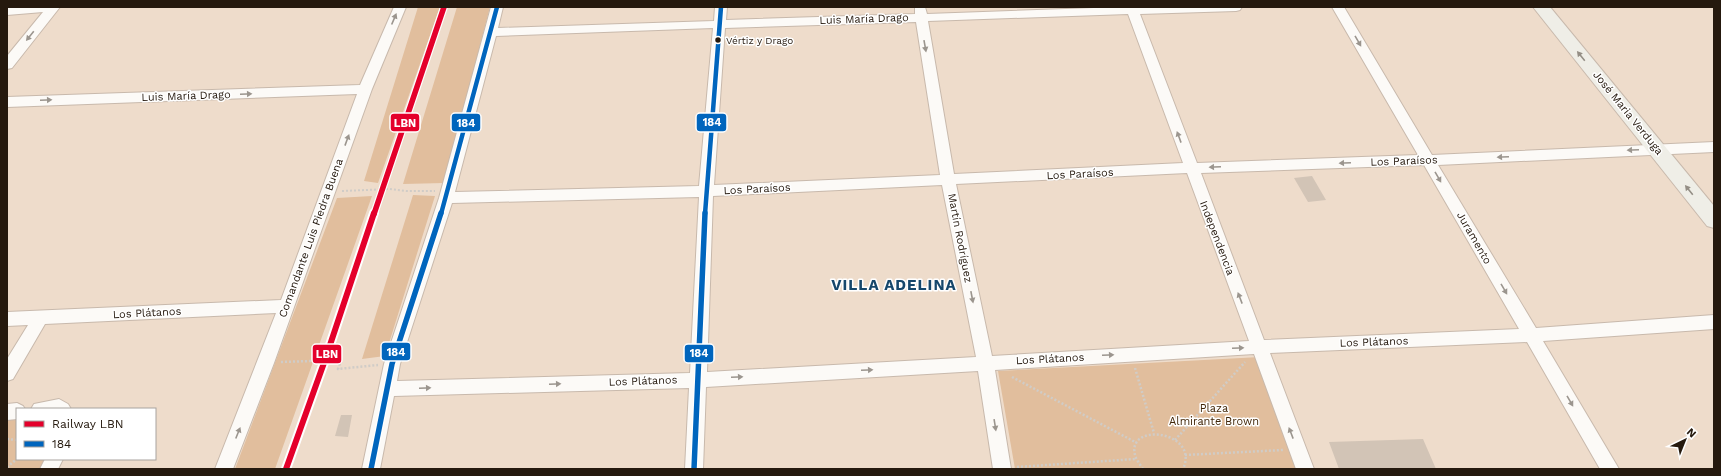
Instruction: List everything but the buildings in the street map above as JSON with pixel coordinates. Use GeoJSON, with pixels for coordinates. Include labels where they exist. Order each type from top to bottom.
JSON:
{"type":"FeatureCollection","features":[{"type":"Feature","properties":{"kind":"street","name":"Comandante Luis Piedra Buena"},"geometry":{"type":"LineString","coordinates":[[224,469],[266,363],[365,90],[400,7]]}},
{"type":"Feature","properties":{"kind":"street"},"geometry":{"type":"LineString","coordinates":[[372,469],[386,389],[392,364],[447,194],[497,7]]}},
{"type":"Feature","properties":{"kind":"street"},"geometry":{"type":"LineString","coordinates":[[694,469],[706,191],[721,7]]}},
{"type":"Feature","properties":{"kind":"street","name":"Luis María Drago"},"geometry":{"type":"LineString","coordinates":[[491,32],[720,24],[920,12],[1236,7]]}},
{"type":"Feature","properties":{"kind":"street","name":"Juramento"},"geometry":{"type":"LineString","coordinates":[[1338,7],[1610,469]]}},
{"type":"Feature","properties":{"kind":"street","name":"José Maria Verduga"},"geometry":{"type":"LineString","coordinates":[[1541,7],[1714,220]]}},
{"type":"Feature","properties":{"kind":"street"},"geometry":{"type":"LineString","coordinates":[[7,11],[53,8]]}},
{"type":"Feature","properties":{"kind":"street"},"geometry":{"type":"LineString","coordinates":[[7,65],[53,8]]}},
{"type":"Feature","properties":{"kind":"street","name":"Independencia"},"geometry":{"type":"LineString","coordinates":[[1132,9],[1305,469]]}},
{"type":"Feature","properties":{"kind":"street","name":"Martín Rodríguez"},"geometry":{"type":"LineString","coordinates":[[920,12],[948,180],[985,362],[1002,469]]}},
{"type":"Feature","properties":{"kind":"street","name":"Luis María Drago"},"geometry":{"type":"LineString","coordinates":[[7,102],[365,90]]}},
{"type":"Feature","properties":{"kind":"street","name":"Los Paraísos"},"geometry":{"type":"LineString","coordinates":[[447,194],[706,191],[1191,168],[1428,160],[1714,147]]}},
{"type":"Feature","properties":{"kind":"street","name":"Los Plátanos"},"geometry":{"type":"LineString","coordinates":[[7,319],[287,306]]}},
{"type":"Feature","properties":{"kind":"street"},"geometry":{"type":"LineString","coordinates":[[7,374],[41,317]]}},
{"type":"Feature","properties":{"kind":"street","name":"Los Plátanos"},"geometry":{"type":"LineString","coordinates":[[386,389],[698,380],[1259,346],[1531,335],[1714,322]]}},
{"type":"Feature","properties":{"kind":"street"},"geometry":{"type":"LineString","coordinates":[[50,408],[60,408]]}},
{"type":"Feature","properties":{"kind":"street"},"geometry":{"type":"LineString","coordinates":[[49,469],[54,460]]}},
{"type":"Feature","properties":{"kind":"path"},"geometry":{"type":"LineString","coordinates":[[328,192],[390,189],[447,194]]}},
{"type":"Feature","properties":{"kind":"path"},"geometry":{"type":"LineString","coordinates":[[1175,440],[1259,346]]}},
{"type":"Feature","properties":{"kind":"path"},"geometry":{"type":"LineString","coordinates":[[1131,354],[1154,433]]}},
{"type":"Feature","properties":{"kind":"path"},"geometry":{"type":"LineString","coordinates":[[266,363],[341,360],[338,369],[392,364]]}},
{"type":"Feature","properties":{"kind":"path"},"geometry":{"type":"LineString","coordinates":[[985,362],[1137,443]]}},
{"type":"Feature","properties":{"kind":"path"},"geometry":{"type":"LineString","coordinates":[[1143,469],[1136,459],[1135,448],[1137,443],[1146,434],[1154,433],[1168,436],[1175,440],[1185,455],[1186,461],[1183,469]]}},
{"type":"Feature","properties":{"kind":"path"},"geometry":{"type":"LineString","coordinates":[[1185,455],[1298,450]]}},
{"type":"Feature","properties":{"kind":"path"},"geometry":{"type":"LineString","coordinates":[[1002,469],[1136,459]]}},
{"type":"Feature","properties":{"kind":"path"},"geometry":{"type":"LineString","coordinates":[[8,468],[16,460]]}},
{"type":"Feature","properties":{"kind":"green space"},"geometry":{"type":"Polygon","coordinates":[[[418,7],[440,7],[378,183],[364,181],[418,7]]]}},
{"type":"Feature","properties":{"kind":"green space"},"geometry":{"type":"Polygon","coordinates":[[[457,7],[490,7],[444,183],[403,184],[457,7]]]}},
{"type":"Feature","properties":{"kind":"green space"},"geometry":{"type":"Polygon","coordinates":[[[413,195],[435,196],[385,356],[362,359],[413,195]]]}},
{"type":"Feature","properties":{"kind":"green space"},"geometry":{"type":"Polygon","coordinates":[[[372,196],[275,469],[235,469],[337,198],[372,196]]]}},
{"type":"Feature","properties":{"kind":"green space","name":"Plaza Almirante Brown"},"geometry":{"type":"Polygon","coordinates":[[[1260,357],[1303,469],[1015,469],[998,371],[1260,357]]]}},
{"type":"Feature","properties":{"kind":"green space"},"geometry":{"type":"Polygon","coordinates":[[[16,417],[16,460],[46,460],[41,469],[7,469],[7,418],[16,417]]]}},
{"type":"Feature","properties":{"kind":"rail line","name":"LBN"},"geometry":{"type":"LineString","coordinates":[[286,469],[325,360],[444,7]]}},
{"type":"Feature","properties":{"kind":"transit line","name":"184"},"geometry":{"type":"LineString","coordinates":[[371,469],[392,364],[446,198],[497,7]]}},
{"type":"Feature","properties":{"kind":"transit line","name":"184"},"geometry":{"type":"LineString","coordinates":[[694,469],[706,191],[721,7]]}},
{"type":"Feature","properties":{"kind":"place","name":"Vértiz y Drago"},"geometry":{"type":"Point","coordinates":[718,40]}},
{"type":"Feature","properties":{"kind":"district","name":"VILLA ADELINA"},"geometry":{"type":"Point","coordinates":[894,285]}}]}
